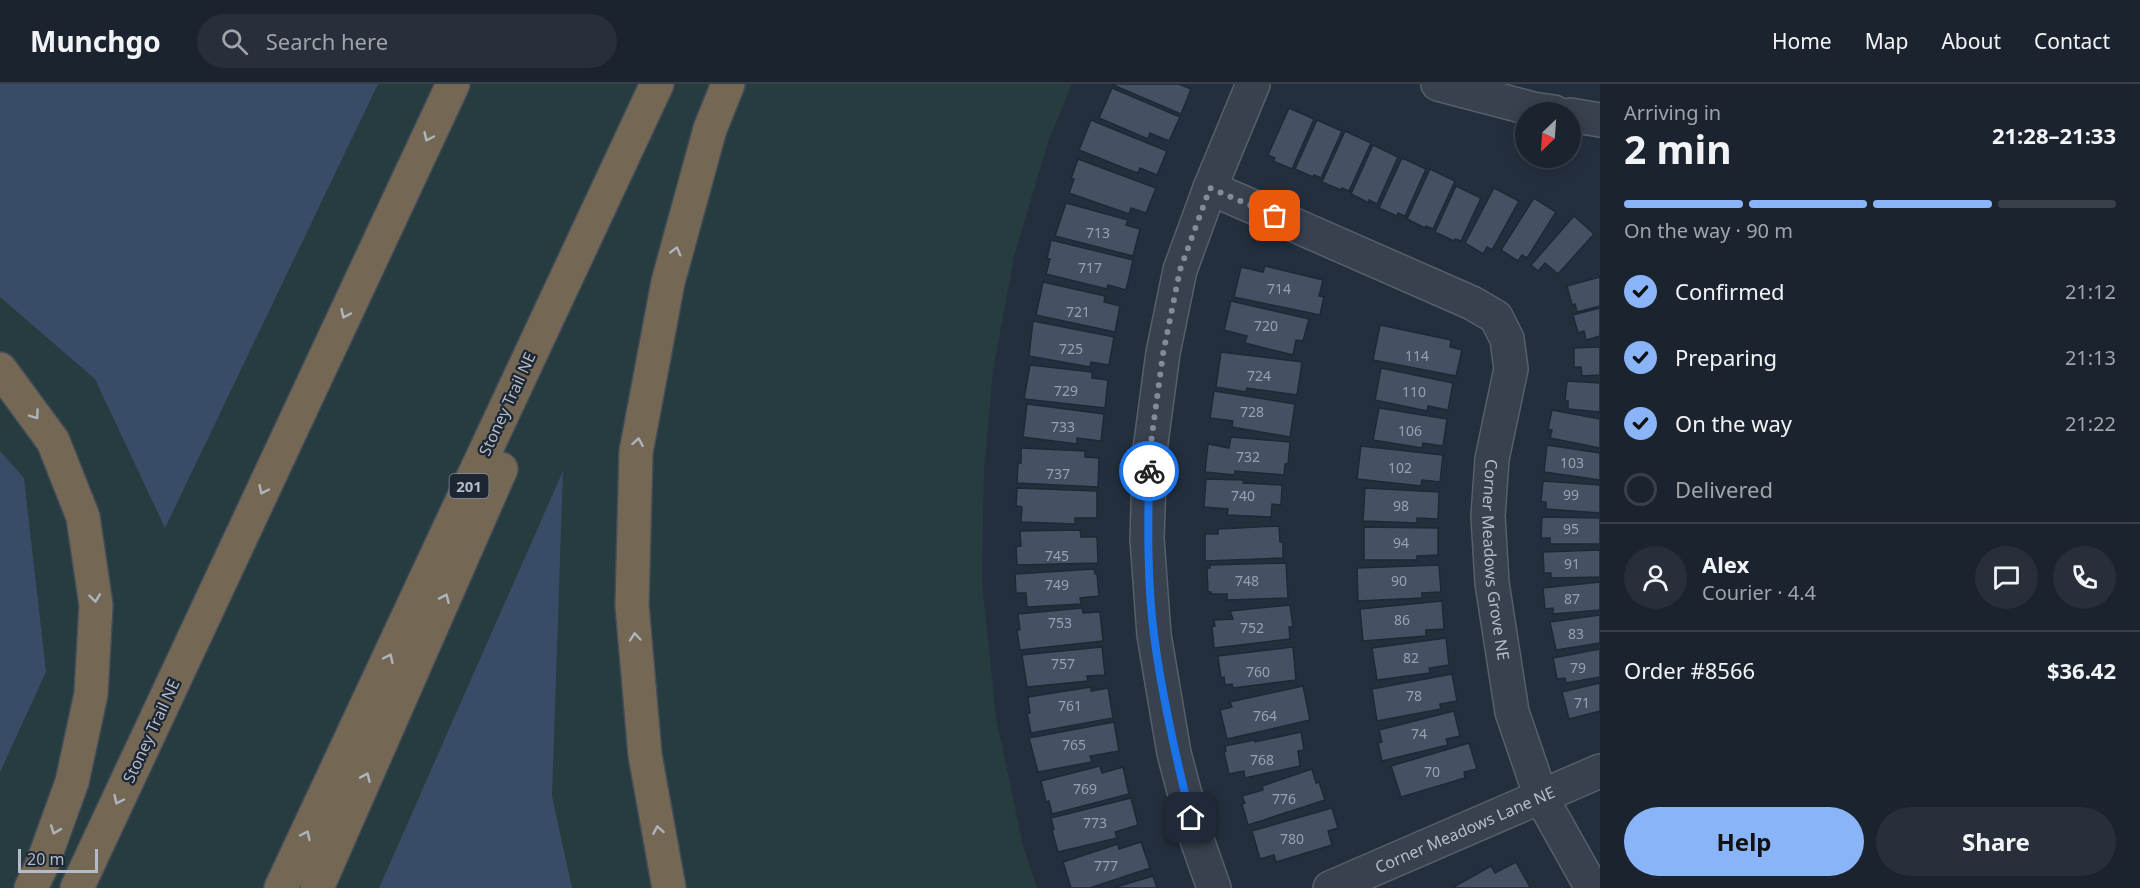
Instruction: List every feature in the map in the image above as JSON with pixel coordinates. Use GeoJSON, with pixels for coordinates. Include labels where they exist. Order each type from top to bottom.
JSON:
{"type":"FeatureCollection","features":[{"type":"Feature","properties":{"kind":"highway","name":"Stoney Trail NE"},"geometry":{"type":"LineString","coordinates":[[77,888],[453,84]]}},
{"type":"Feature","properties":{"kind":"highway","name":"Stoney Trail NE"},"geometry":{"type":"LineString","coordinates":[[281,888],[657,84]]}},
{"type":"Feature","properties":{"kind":"highway"},"geometry":{"type":"LineString","coordinates":[[317,888],[670,84]]}},
{"type":"Feature","properties":{"kind":"highway"},"geometry":{"type":"LineString","coordinates":[[669,888],[645,755],[632,605],[636,452],[668,282],[710,129],[728,84]]}},
{"type":"Feature","properties":{"kind":"highway"},"geometry":{"type":"LineString","coordinates":[[0,369],[53,441],[83,517],[96,605],[92,694],[72,782],[42,865],[31,888]]}},
{"type":"Feature","properties":{"kind":"street"},"geometry":{"type":"LineString","coordinates":[[1214,888],[1197,840],[1174,753],[1154,634],[1147,539],[1150,450],[1163,354],[1180,270],[1210,188],[1253,84]]}},
{"type":"Feature","properties":{"kind":"street"},"geometry":{"type":"LineString","coordinates":[[1438,84],[1515,104]]}},
{"type":"Feature","properties":{"kind":"street"},"geometry":{"type":"LineString","coordinates":[[1581,117],[1600,120]]}},
{"type":"Feature","properties":{"kind":"street","name":"Corner Meadows Grove NE"},"geometry":{"type":"LineString","coordinates":[[1210,188],[1472,303],[1496,317],[1500,324],[1507,339],[1511,369],[1492,459],[1488,516],[1492,583],[1512,712],[1541,796],[1592,888]]}},
{"type":"Feature","properties":{"kind":"street","name":"Corner Meadows Lane NE"},"geometry":{"type":"LineString","coordinates":[[1330,888],[1600,771]]}},
{"type":"Feature","properties":{"kind":"green space"},"geometry":{"type":"Polygon","coordinates":[[[0,84],[1072,84],[1048,142],[1014,257],[993,371],[984,471],[982,581],[996,717],[1023,846],[1037,888],[0,888],[0,84]]]}},
{"type":"Feature","properties":{"kind":"water"},"geometry":{"type":"Polygon","coordinates":[[[0,84],[378,84],[165,528],[95,379],[0,297],[0,84]]]}},
{"type":"Feature","properties":{"kind":"water"},"geometry":{"type":"Polygon","coordinates":[[[0,451],[24,478],[46,672],[0,772],[0,451]]]}},
{"type":"Feature","properties":{"kind":"water"},"geometry":{"type":"Polygon","coordinates":[[[563,471],[552,796],[572,888],[379,888],[563,471]]]}},
{"type":"Feature","properties":{"kind":"building"},"geometry":{"type":"Polygon","coordinates":[[[1111,84],[1179,84],[1191,89],[1181,114],[1111,84]]]}},
{"type":"Feature","properties":{"kind":"building"},"geometry":{"type":"Polygon","coordinates":[[[1112,88],[1180,117],[1169,141],[1150,133],[1148,139],[1099,118],[1112,88]]]}},
{"type":"Feature","properties":{"kind":"building"},"geometry":{"type":"Polygon","coordinates":[[[1289,108],[1314,119],[1292,169],[1273,161],[1275,158],[1268,155],[1289,108]]]}},
{"type":"Feature","properties":{"kind":"building"},"geometry":{"type":"Polygon","coordinates":[[[1091,120],[1167,151],[1157,175],[1140,168],[1138,173],[1079,150],[1091,120]]]}},
{"type":"Feature","properties":{"kind":"building"},"geometry":{"type":"Polygon","coordinates":[[[1317,120],[1342,131],[1321,178],[1295,169],[1317,120]]]}},
{"type":"Feature","properties":{"kind":"building"},"geometry":{"type":"Polygon","coordinates":[[[1345,131],[1371,143],[1349,191],[1322,182],[1345,131]]]}},
{"type":"Feature","properties":{"kind":"building"},"geometry":{"type":"Polygon","coordinates":[[[1373,145],[1398,157],[1377,204],[1369,200],[1369,203],[1351,194],[1373,145]]]}},
{"type":"Feature","properties":{"kind":"building"},"geometry":{"type":"Polygon","coordinates":[[[1402,158],[1426,169],[1405,216],[1398,213],[1397,216],[1379,208],[1402,158]]]}},
{"type":"Feature","properties":{"kind":"building"},"geometry":{"type":"Polygon","coordinates":[[[1078,159],[1156,188],[1146,213],[1131,208],[1129,214],[1069,193],[1078,159]]]}},
{"type":"Feature","properties":{"kind":"building"},"geometry":{"type":"Polygon","coordinates":[[[1430,169],[1455,181],[1433,229],[1426,226],[1425,228],[1407,219],[1430,169]]]}},
{"type":"Feature","properties":{"kind":"building"},"geometry":{"type":"Polygon","coordinates":[[[1456,186],[1481,198],[1461,241],[1455,239],[1454,241],[1435,232],[1456,186]]]}},
{"type":"Feature","properties":{"kind":"building"},"geometry":{"type":"Polygon","coordinates":[[[1494,188],[1519,201],[1492,250],[1487,247],[1483,254],[1465,243],[1494,188]]]}},
{"type":"Feature","properties":{"kind":"building"},"geometry":{"type":"Polygon","coordinates":[[[1534,198],[1556,212],[1527,258],[1522,255],[1518,261],[1501,250],[1534,198]]]}},
{"type":"Feature","properties":{"kind":"building"},"geometry":{"type":"Polygon","coordinates":[[[1066,203],[1128,220],[1126,225],[1140,229],[1133,256],[1055,236],[1066,203]]]}},
{"type":"Feature","properties":{"kind":"building"},"geometry":{"type":"Polygon","coordinates":[[[1574,216],[1594,234],[1558,274],[1545,263],[1538,271],[1531,265],[1574,216]]]}},
{"type":"Feature","properties":{"kind":"building"},"geometry":{"type":"Polygon","coordinates":[[[1051,240],[1133,260],[1126,290],[1108,285],[1107,289],[1046,274],[1051,240]]]}},
{"type":"Feature","properties":{"kind":"building"},"geometry":{"type":"Polygon","coordinates":[[[1265,266],[1323,280],[1319,296],[1324,297],[1320,315],[1234,297],[1241,267],[1263,272],[1265,266]]]}},
{"type":"Feature","properties":{"kind":"building"},"geometry":{"type":"Polygon","coordinates":[[[1600,277],[1600,306],[1577,312],[1575,304],[1572,305],[1567,286],[1600,277]]]}},
{"type":"Feature","properties":{"kind":"building"},"geometry":{"type":"Polygon","coordinates":[[[1043,282],[1105,296],[1104,302],[1120,306],[1115,332],[1036,315],[1043,282]]]}},
{"type":"Feature","properties":{"kind":"building"},"geometry":{"type":"Polygon","coordinates":[[[1231,301],[1309,319],[1303,341],[1296,340],[1293,355],[1245,343],[1247,336],[1224,330],[1231,301]]]}},
{"type":"Feature","properties":{"kind":"building"},"geometry":{"type":"Polygon","coordinates":[[[1600,308],[1600,336],[1586,340],[1584,331],[1578,333],[1573,315],[1600,308]]]}},
{"type":"Feature","properties":{"kind":"building"},"geometry":{"type":"Polygon","coordinates":[[[1033,321],[1114,337],[1109,365],[1091,362],[1090,367],[1029,356],[1033,321]]]}},
{"type":"Feature","properties":{"kind":"building"},"geometry":{"type":"Polygon","coordinates":[[[1380,325],[1451,340],[1450,347],[1462,350],[1456,376],[1373,360],[1380,325]]]}},
{"type":"Feature","properties":{"kind":"building"},"geometry":{"type":"Polygon","coordinates":[[[1600,347],[1600,375],[1582,376],[1581,367],[1574,367],[1574,348],[1600,347]]]}},
{"type":"Feature","properties":{"kind":"building"},"geometry":{"type":"Polygon","coordinates":[[[1221,352],[1302,362],[1297,395],[1247,388],[1246,392],[1216,387],[1221,352]]]}},
{"type":"Feature","properties":{"kind":"building"},"geometry":{"type":"Polygon","coordinates":[[[1030,365],[1092,372],[1092,378],[1108,380],[1105,408],[1024,399],[1030,365]]]}},
{"type":"Feature","properties":{"kind":"building"},"geometry":{"type":"Polygon","coordinates":[[[1381,368],[1453,383],[1448,410],[1428,406],[1427,411],[1375,400],[1381,368]]]}},
{"type":"Feature","properties":{"kind":"building"},"geometry":{"type":"Polygon","coordinates":[[[1567,381],[1600,383],[1600,412],[1568,409],[1568,401],[1565,401],[1567,381]]]}},
{"type":"Feature","properties":{"kind":"building"},"geometry":{"type":"Polygon","coordinates":[[[1214,391],[1295,404],[1290,437],[1232,427],[1233,421],[1210,418],[1214,391]]]}},
{"type":"Feature","properties":{"kind":"building"},"geometry":{"type":"Polygon","coordinates":[[[1027,404],[1104,414],[1101,441],[1077,438],[1077,444],[1023,437],[1027,404]]]}},
{"type":"Feature","properties":{"kind":"building"},"geometry":{"type":"Polygon","coordinates":[[[1379,408],[1447,419],[1443,446],[1423,443],[1422,448],[1373,440],[1379,408]]]}},
{"type":"Feature","properties":{"kind":"building"},"geometry":{"type":"Polygon","coordinates":[[[1552,410],[1600,419],[1600,448],[1550,438],[1552,430],[1548,429],[1552,410]]]}},
{"type":"Feature","properties":{"kind":"building"},"geometry":{"type":"Polygon","coordinates":[[[1231,437],[1290,442],[1288,464],[1285,464],[1284,475],[1235,471],[1234,475],[1205,472],[1208,444],[1229,448],[1231,437]]]}},
{"type":"Feature","properties":{"kind":"building"},"geometry":{"type":"Polygon","coordinates":[[[1547,445],[1600,453],[1600,480],[1544,472],[1547,445]]]}},
{"type":"Feature","properties":{"kind":"building"},"geometry":{"type":"Polygon","coordinates":[[[1361,446],[1443,455],[1440,482],[1422,480],[1421,486],[1357,479],[1361,446]]]}},
{"type":"Feature","properties":{"kind":"building"},"geometry":{"type":"Polygon","coordinates":[[[1021,448],[1085,451],[1085,457],[1099,458],[1098,487],[1017,483],[1021,448]]]}},
{"type":"Feature","properties":{"kind":"building"},"geometry":{"type":"Polygon","coordinates":[[[1206,479],[1243,480],[1243,483],[1282,485],[1281,505],[1272,504],[1271,517],[1227,515],[1228,509],[1204,507],[1206,479]]]}},
{"type":"Feature","properties":{"kind":"building"},"geometry":{"type":"Polygon","coordinates":[[[1543,481],[1600,485],[1600,513],[1546,509],[1546,502],[1541,502],[1543,481]]]}},
{"type":"Feature","properties":{"kind":"building"},"geometry":{"type":"Polygon","coordinates":[[[1017,488],[1097,491],[1097,518],[1075,518],[1075,524],[1021,522],[1022,507],[1016,506],[1017,488]]]}},
{"type":"Feature","properties":{"kind":"building"},"geometry":{"type":"Polygon","coordinates":[[[1365,488],[1439,492],[1438,519],[1417,518],[1417,523],[1363,521],[1365,488]]]}},
{"type":"Feature","properties":{"kind":"building"},"geometry":{"type":"Polygon","coordinates":[[[1542,517],[1600,518],[1600,544],[1550,544],[1550,538],[1541,538],[1542,517]]]}},
{"type":"Feature","properties":{"kind":"building"},"geometry":{"type":"Polygon","coordinates":[[[1279,526],[1280,542],[1283,542],[1283,558],[1205,561],[1205,534],[1218,534],[1218,529],[1279,526]]]}},
{"type":"Feature","properties":{"kind":"building"},"geometry":{"type":"Polygon","coordinates":[[[1364,527],[1438,528],[1438,555],[1417,556],[1417,560],[1364,560],[1364,527]]]}},
{"type":"Feature","properties":{"kind":"building"},"geometry":{"type":"Polygon","coordinates":[[[1080,530],[1081,537],[1097,537],[1098,563],[1017,565],[1016,547],[1021,546],[1020,531],[1080,530]]]}},
{"type":"Feature","properties":{"kind":"building"},"geometry":{"type":"Polygon","coordinates":[[[1600,550],[1600,577],[1551,578],[1551,573],[1544,573],[1543,552],[1600,550]]]}},
{"type":"Feature","properties":{"kind":"building"},"geometry":{"type":"Polygon","coordinates":[[[1286,563],[1288,598],[1227,600],[1227,594],[1208,592],[1207,568],[1210,568],[1210,565],[1286,563]]]}},
{"type":"Feature","properties":{"kind":"building"},"geometry":{"type":"Polygon","coordinates":[[[1439,565],[1441,592],[1422,593],[1422,598],[1358,601],[1357,568],[1439,565]]]}},
{"type":"Feature","properties":{"kind":"building"},"geometry":{"type":"Polygon","coordinates":[[[1094,569],[1097,574],[1099,596],[1080,598],[1081,604],[1027,607],[1026,593],[1016,593],[1015,574],[1094,569]]]}},
{"type":"Feature","properties":{"kind":"building"},"geometry":{"type":"Polygon","coordinates":[[[1600,582],[1600,610],[1553,614],[1553,608],[1545,609],[1543,588],[1600,582]]]}},
{"type":"Feature","properties":{"kind":"building"},"geometry":{"type":"Polygon","coordinates":[[[1442,601],[1444,629],[1426,630],[1426,636],[1363,641],[1360,609],[1442,601]]]}},
{"type":"Feature","properties":{"kind":"building"},"geometry":{"type":"Polygon","coordinates":[[[1290,605],[1293,627],[1289,627],[1290,639],[1214,648],[1212,626],[1215,626],[1214,620],[1233,619],[1230,611],[1290,605]]]}},
{"type":"Feature","properties":{"kind":"building"},"geometry":{"type":"Polygon","coordinates":[[[1082,608],[1083,613],[1100,612],[1103,641],[1020,650],[1017,630],[1020,630],[1018,614],[1082,608]]]}},
{"type":"Feature","properties":{"kind":"building"},"geometry":{"type":"Polygon","coordinates":[[[1600,615],[1600,643],[1556,650],[1550,622],[1600,615]]]}},
{"type":"Feature","properties":{"kind":"building"},"geometry":{"type":"Polygon","coordinates":[[[1446,638],[1449,665],[1429,668],[1430,673],[1377,680],[1372,648],[1446,638]]]}},
{"type":"Feature","properties":{"kind":"building"},"geometry":{"type":"Polygon","coordinates":[[[1102,647],[1105,675],[1087,676],[1088,681],[1027,687],[1022,655],[1102,647]]]}},
{"type":"Feature","properties":{"kind":"building"},"geometry":{"type":"Polygon","coordinates":[[[1293,647],[1296,680],[1233,688],[1232,684],[1225,685],[1224,677],[1221,678],[1218,656],[1293,647]]]}},
{"type":"Feature","properties":{"kind":"building"},"geometry":{"type":"Polygon","coordinates":[[[1600,649],[1600,677],[1566,683],[1565,678],[1557,679],[1553,658],[1600,649]]]}},
{"type":"Feature","properties":{"kind":"building"},"geometry":{"type":"Polygon","coordinates":[[[1452,674],[1457,701],[1440,704],[1441,709],[1377,721],[1372,689],[1452,674]]]}},
{"type":"Feature","properties":{"kind":"building"},"geometry":{"type":"Polygon","coordinates":[[[1600,683],[1600,711],[1569,719],[1562,692],[1600,683]]]}},
{"type":"Feature","properties":{"kind":"building"},"geometry":{"type":"Polygon","coordinates":[[[1303,686],[1310,720],[1227,739],[1220,710],[1232,707],[1230,702],[1303,686]]]}},
{"type":"Feature","properties":{"kind":"building"},"geometry":{"type":"Polygon","coordinates":[[[1091,687],[1091,691],[1108,688],[1113,718],[1031,733],[1027,713],[1030,713],[1028,697],[1091,687]]]}},
{"type":"Feature","properties":{"kind":"building"},"geometry":{"type":"Polygon","coordinates":[[[1454,711],[1460,736],[1446,739],[1448,745],[1382,761],[1378,743],[1382,742],[1379,730],[1454,711]]]}},
{"type":"Feature","properties":{"kind":"building"},"geometry":{"type":"Polygon","coordinates":[[[1114,722],[1119,751],[1090,756],[1092,762],[1038,772],[1029,738],[1114,722]]]}},
{"type":"Feature","properties":{"kind":"building"},"geometry":{"type":"Polygon","coordinates":[[[1301,732],[1304,750],[1298,751],[1300,766],[1245,778],[1244,771],[1229,774],[1224,752],[1226,751],[1225,746],[1301,732]]]}},
{"type":"Feature","properties":{"kind":"building"},"geometry":{"type":"Polygon","coordinates":[[[1469,743],[1477,769],[1464,772],[1465,778],[1401,797],[1391,766],[1469,743]]]}},
{"type":"Feature","properties":{"kind":"building"},"geometry":{"type":"Polygon","coordinates":[[[1100,766],[1102,773],[1123,767],[1129,794],[1052,814],[1049,801],[1046,802],[1041,781],[1100,766]]]}},
{"type":"Feature","properties":{"kind":"building"},"geometry":{"type":"Polygon","coordinates":[[[1312,769],[1325,800],[1248,825],[1242,796],[1263,790],[1262,786],[1312,769]]]}},
{"type":"Feature","properties":{"kind":"building"},"geometry":{"type":"Polygon","coordinates":[[[1131,798],[1138,825],[1115,832],[1117,838],[1058,852],[1051,818],[1131,798]]]}},
{"type":"Feature","properties":{"kind":"building"},"geometry":{"type":"Polygon","coordinates":[[[1332,808],[1338,828],[1328,831],[1332,845],[1276,862],[1274,855],[1260,859],[1252,831],[1332,808]]]}},
{"type":"Feature","properties":{"kind":"building"},"geometry":{"type":"Polygon","coordinates":[[[1141,842],[1150,868],[1090,888],[1071,888],[1063,862],[1118,844],[1119,849],[1141,842]]]}},
{"type":"Feature","properties":{"kind":"building"},"geometry":{"type":"Polygon","coordinates":[[[1516,862],[1530,887],[1452,888],[1491,866],[1495,873],[1516,862]]]}},
{"type":"Feature","properties":{"kind":"building"},"geometry":{"type":"Polygon","coordinates":[[[1153,876],[1157,888],[1113,888],[1153,876]]]}},
{"type":"Feature","properties":{"kind":"way so far"},"geometry":{"type":"LineString","coordinates":[[1149,471],[1163,354],[1180,270],[1210,188],[1275,216]]}},
{"type":"Feature","properties":{"kind":"route"},"geometry":{"type":"LineString","coordinates":[[1149,471],[1147,539],[1154,634],[1174,753],[1191,818]]}}]}
